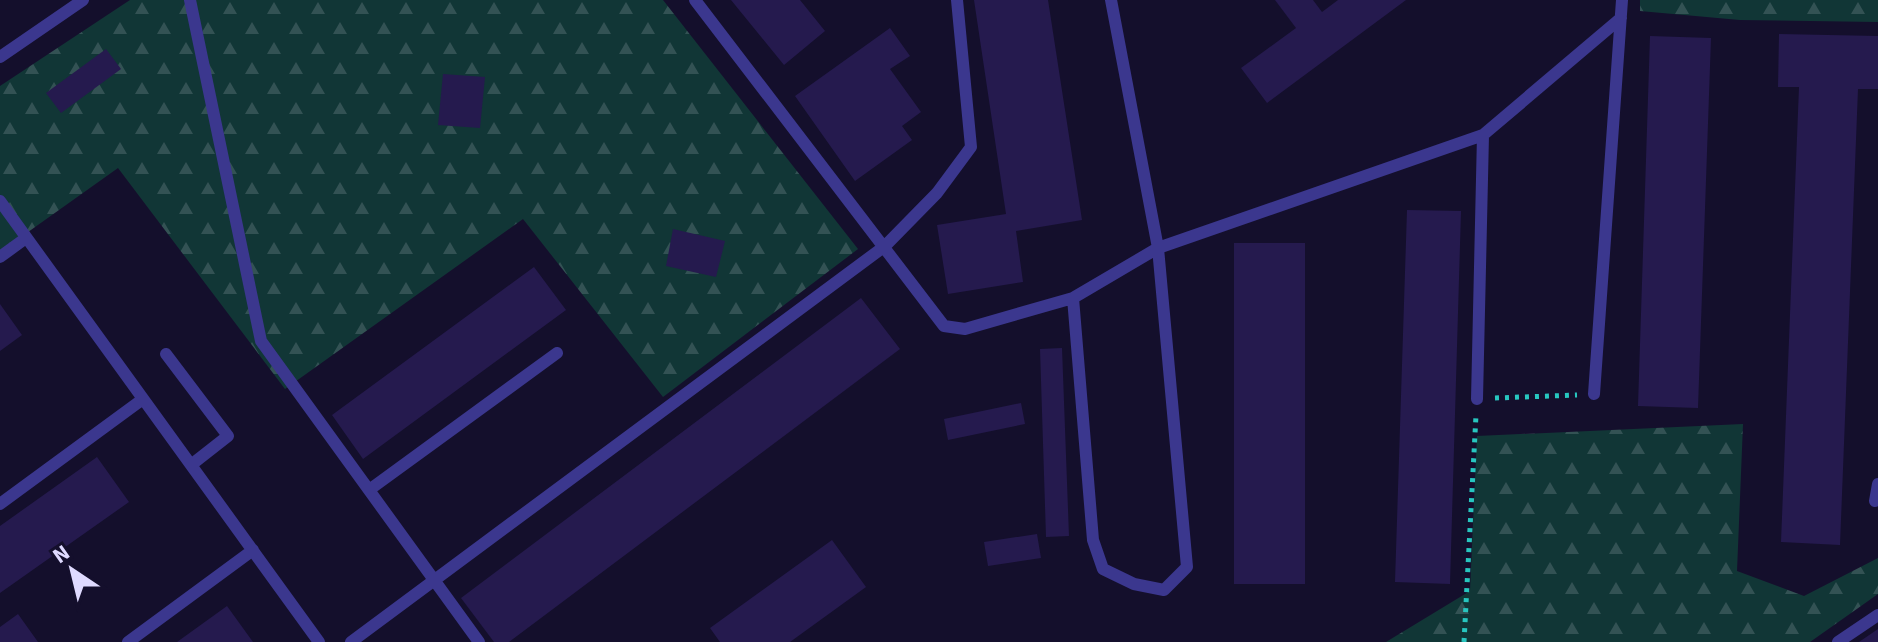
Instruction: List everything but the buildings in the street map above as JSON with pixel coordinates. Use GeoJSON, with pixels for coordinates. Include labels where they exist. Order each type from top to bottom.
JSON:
{"type":"FeatureCollection","features":[{"type":"Feature","properties":{"kind":"lane"},"geometry":{"type":"LineString","coordinates":[[0,57],[83,0]]}},
{"type":"Feature","properties":{"kind":"lane"},"geometry":{"type":"LineString","coordinates":[[190,0],[261,341],[479,642]]}},
{"type":"Feature","properties":{"kind":"lane"},"geometry":{"type":"LineString","coordinates":[[695,0],[944,326],[965,329],[1073,298],[1158,248],[1483,135],[1621,18]]}},
{"type":"Feature","properties":{"kind":"lane"},"geometry":{"type":"LineString","coordinates":[[351,642],[885,246],[937,193],[971,147],[957,0]]}},
{"type":"Feature","properties":{"kind":"lane"},"geometry":{"type":"LineString","coordinates":[[1073,298],[1093,540],[1103,569],[1134,584],[1164,590],[1187,567],[1158,248],[1111,0]]}},
{"type":"Feature","properties":{"kind":"lane"},"geometry":{"type":"LineString","coordinates":[[1594,394],[1622,0]]}},
{"type":"Feature","properties":{"kind":"lane"},"geometry":{"type":"LineString","coordinates":[[1477,399],[1483,135]]}},
{"type":"Feature","properties":{"kind":"lane"},"geometry":{"type":"LineString","coordinates":[[0,201],[319,642]]}},
{"type":"Feature","properties":{"kind":"lane"},"geometry":{"type":"LineString","coordinates":[[0,257],[26,238]]}},
{"type":"Feature","properties":{"kind":"lane"},"geometry":{"type":"LineString","coordinates":[[369,490],[557,353]]}},
{"type":"Feature","properties":{"kind":"lane"},"geometry":{"type":"LineString","coordinates":[[166,354],[228,436],[191,465]]}},
{"type":"Feature","properties":{"kind":"lane"},"geometry":{"type":"LineString","coordinates":[[0,504],[143,399]]}},
{"type":"Feature","properties":{"kind":"lane"},"geometry":{"type":"LineString","coordinates":[[1875,501],[1878,484]]}},
{"type":"Feature","properties":{"kind":"lane"},"geometry":{"type":"LineString","coordinates":[[128,642],[253,550]]}},
{"type":"Feature","properties":{"kind":"lane"},"geometry":{"type":"LineString","coordinates":[[1838,642],[1878,615]]}},
{"type":"Feature","properties":{"kind":"path"},"geometry":{"type":"LineString","coordinates":[[1464,642],[1477,399],[1594,394]]}},
{"type":"Feature","properties":{"kind":"green space"},"geometry":{"type":"Polygon","coordinates":[[[130,0],[663,0],[858,249],[663,397],[523,219],[285,389],[118,168],[0,252],[0,86],[130,0]]]}},
{"type":"Feature","properties":{"kind":"green space"},"geometry":{"type":"Polygon","coordinates":[[[1640,0],[1878,0],[1878,22],[1740,20],[1640,11],[1640,0]]]}},
{"type":"Feature","properties":{"kind":"green space"},"geometry":{"type":"Polygon","coordinates":[[[1743,424],[1737,571],[1804,596],[1878,558],[1878,594],[1810,642],[1386,642],[1470,591],[1477,436],[1743,424]]]}}]}
